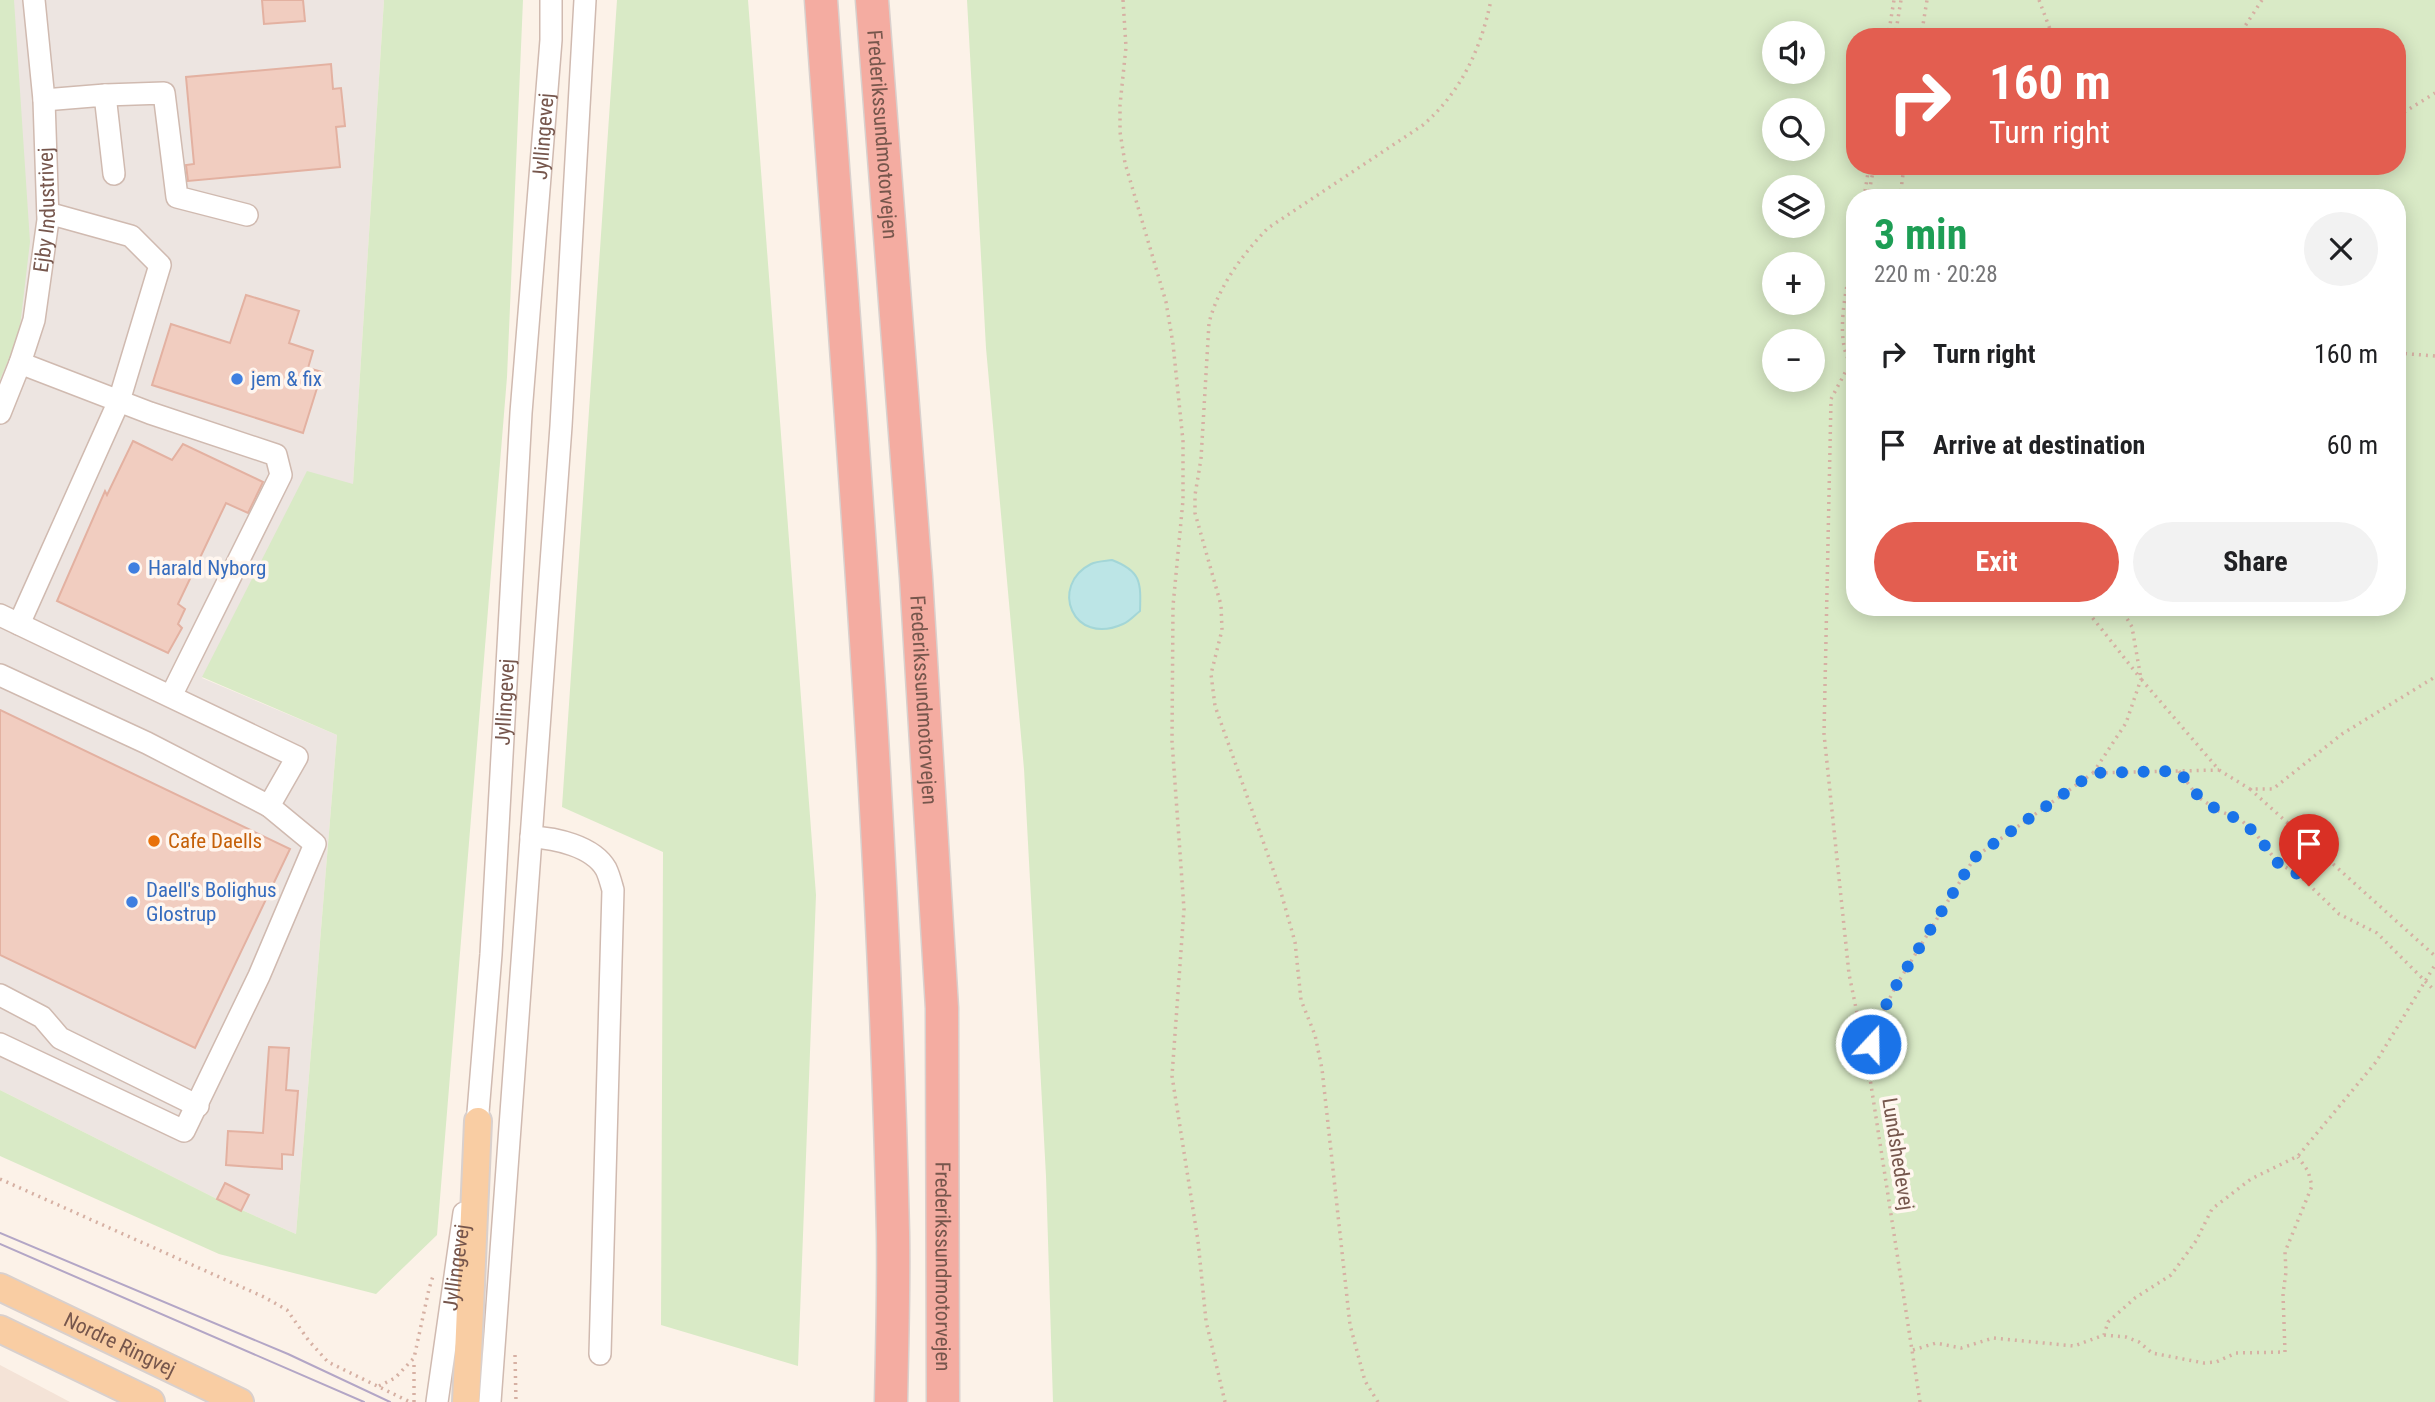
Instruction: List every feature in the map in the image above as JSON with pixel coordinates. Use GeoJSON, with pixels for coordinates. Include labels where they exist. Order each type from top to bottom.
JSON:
{"type":"FeatureCollection","features":[{"type":"Feature","properties":{"kind":"highway"},"geometry":{"type":"LineString","coordinates":[[821,0],[863,592],[885,974],[893,1236],[891,1402]]}},
{"type":"Feature","properties":{"kind":"highway","name":"Frederikssundmotorvejen"},"geometry":{"type":"LineString","coordinates":[[872,0],[916,577],[942,1007],[943,1402]]}},
{"type":"Feature","properties":{"kind":"main road"},"geometry":{"type":"LineString","coordinates":[[466,1402],[478,1121]]}},
{"type":"Feature","properties":{"kind":"main road","name":"Nordre Ringvej"},"geometry":{"type":"LineString","coordinates":[[0,1287],[240,1402]]}},
{"type":"Feature","properties":{"kind":"main road","name":"Nordre Ringvej"},"geometry":{"type":"LineString","coordinates":[[0,1329],[151,1402]]}},
{"type":"Feature","properties":{"kind":"street","name":"Ejby Industrivej"},"geometry":{"type":"LineString","coordinates":[[0,413],[34,320],[48,214],[44,100],[34,0]]}},
{"type":"Feature","properties":{"kind":"street","name":"Jyllingevej"},"geometry":{"type":"LineString","coordinates":[[438,1402],[478,1121],[492,940],[520,413],[551,40],[551,0]]}},
{"type":"Feature","properties":{"kind":"street","name":"Jyllingevej"},"geometry":{"type":"LineString","coordinates":[[489,1402],[561,426],[585,0]]}},
{"type":"Feature","properties":{"kind":"street"},"geometry":{"type":"LineString","coordinates":[[44,100],[164,93],[177,197],[247,215]]}},
{"type":"Feature","properties":{"kind":"street"},"geometry":{"type":"LineString","coordinates":[[105,95],[114,174]]}},
{"type":"Feature","properties":{"kind":"street"},"geometry":{"type":"LineString","coordinates":[[48,214],[131,236],[160,265],[119,401],[38,576],[9,620],[297,757],[269,806]]}},
{"type":"Feature","properties":{"kind":"street"},"geometry":{"type":"LineString","coordinates":[[20,363],[119,401],[276,455],[281,475],[171,696]]}},
{"type":"Feature","properties":{"kind":"street"},"geometry":{"type":"LineString","coordinates":[[0,674],[147,743],[269,806],[316,844],[259,976],[184,1131],[0,1044]]}},
{"type":"Feature","properties":{"kind":"street"},"geometry":{"type":"LineString","coordinates":[[531,837],[583,848],[606,867],[613,890],[600,1354]]}},
{"type":"Feature","properties":{"kind":"street"},"geometry":{"type":"LineString","coordinates":[[0,995],[42,1017],[60,1038],[198,1106]]}},
{"type":"Feature","properties":{"kind":"path"},"geometry":{"type":"LineString","coordinates":[[1123,0],[1126,47],[1120,132],[1125,163],[1166,302],[1183,441],[1183,499],[1173,606],[1172,741],[1184,909],[1172,1076],[1198,1241],[1206,1321],[1225,1402]]}},
{"type":"Feature","properties":{"kind":"path"},"geometry":{"type":"LineString","coordinates":[[1378,1402],[1365,1381],[1350,1325],[1322,1069],[1315,1035],[1301,1000],[1295,942],[1280,889],[1215,706],[1211,674],[1223,630],[1221,605],[1195,513],[1195,495],[1205,413],[1209,323],[1213,305],[1229,278],[1251,246],[1268,228],[1423,125],[1439,111],[1468,70],[1479,44],[1491,0]]}},
{"type":"Feature","properties":{"kind":"path"},"geometry":{"type":"LineString","coordinates":[[1889,28],[1894,0]]}},
{"type":"Feature","properties":{"kind":"path"},"geometry":{"type":"LineString","coordinates":[[1896,28],[1900,0]]}},
{"type":"Feature","properties":{"kind":"path"},"geometry":{"type":"LineString","coordinates":[[1922,28],[1927,0]]}},
{"type":"Feature","properties":{"kind":"path"},"geometry":{"type":"LineString","coordinates":[[2039,0],[2050,28]]}},
{"type":"Feature","properties":{"kind":"path"},"geometry":{"type":"LineString","coordinates":[[2244,28],[2262,0]]}},
{"type":"Feature","properties":{"kind":"path"},"geometry":{"type":"LineString","coordinates":[[2406,111],[2435,93]]}},
{"type":"Feature","properties":{"kind":"path"},"geometry":{"type":"LineString","coordinates":[[1846,296],[1842,332],[1846,350]]}},
{"type":"Feature","properties":{"kind":"path"},"geometry":{"type":"LineString","coordinates":[[2406,354],[2435,356]]}},
{"type":"Feature","properties":{"kind":"path"},"geometry":{"type":"LineString","coordinates":[[1846,369],[1830,399],[1824,734],[1849,974],[1867,1059]]}},
{"type":"Feature","properties":{"kind":"path"},"geometry":{"type":"LineString","coordinates":[[2091,616],[2219,770],[2250,789],[2435,956]]}},
{"type":"Feature","properties":{"kind":"path"},"geometry":{"type":"LineString","coordinates":[[2093,773],[2126,723],[2141,679],[2132,626],[2126,616]]}},
{"type":"Feature","properties":{"kind":"path"},"geometry":{"type":"LineString","coordinates":[[2250,789],[2273,789],[2342,734],[2435,677]]}},
{"type":"Feature","properties":{"kind":"path"},"geometry":{"type":"LineString","coordinates":[[2093,773],[2219,770]]}},
{"type":"Feature","properties":{"kind":"path"},"geometry":{"type":"LineString","coordinates":[[2179,771],[2199,797],[2219,811],[2240,820],[2256,834],[2278,863],[2299,875],[2339,914],[2377,933],[2435,991]]}},
{"type":"Feature","properties":{"kind":"path","name":"Lundshedevej"},"geometry":{"type":"LineString","coordinates":[[1920,1402],[1867,1059],[1874,1028],[1897,984],[1975,857],[2093,773]]}},
{"type":"Feature","properties":{"kind":"path"},"geometry":{"type":"LineString","coordinates":[[2104,1335],[2108,1322],[2135,1298],[2171,1275],[2196,1241],[2211,1209],[2251,1179],[2298,1156],[2376,1062],[2435,965]]}},
{"type":"Feature","properties":{"kind":"path"},"geometry":{"type":"LineString","coordinates":[[1913,1350],[1936,1343],[1961,1348],[1993,1338],[2074,1346],[2104,1335],[2126,1337],[2139,1342],[2152,1353],[2204,1363],[2216,1362],[2236,1353],[2285,1352],[2285,1252],[2312,1186],[2308,1171],[2298,1156]]}},
{"type":"Feature","properties":{"kind":"path"},"geometry":{"type":"LineString","coordinates":[[0,1179],[264,1297],[288,1310],[309,1341],[328,1362],[412,1402],[414,1358]]}},
{"type":"Feature","properties":{"kind":"path"},"geometry":{"type":"LineString","coordinates":[[516,1392],[520,1402]]}},
{"type":"Feature","properties":{"kind":"shaded area"},"geometry":{"type":"Polygon","coordinates":[[[0,0],[384,0],[353,484],[202,678],[337,735],[296,1234],[219,1200],[0,1090],[0,0]]]}},
{"type":"Feature","properties":{"kind":"shaded area"},"geometry":{"type":"Polygon","coordinates":[[[0,1365],[70,1402],[0,1402],[0,1365]]]}},
{"type":"Feature","properties":{"kind":"green space"},"geometry":{"type":"Polygon","coordinates":[[[0,0],[14,0],[30,242],[19,335],[0,380],[0,0]]]}},
{"type":"Feature","properties":{"kind":"green space"},"geometry":{"type":"Polygon","coordinates":[[[384,0],[523,0],[507,377],[437,1235],[376,1294],[219,1254],[0,1156],[0,1090],[219,1200],[296,1234],[337,735],[202,677],[307,471],[353,484],[384,0]]]}},
{"type":"Feature","properties":{"kind":"green space"},"geometry":{"type":"Polygon","coordinates":[[[617,0],[748,0],[816,895],[798,1366],[661,1325],[663,852],[562,807],[617,0]]]}},
{"type":"Feature","properties":{"kind":"green space"},"geometry":{"type":"Polygon","coordinates":[[[967,0],[2435,0],[2435,1402],[1053,1402],[1046,1176],[1024,769],[986,348],[967,0]]]}},
{"type":"Feature","properties":{"kind":"water"},"geometry":{"type":"Polygon","coordinates":[[[1112,560],[1134,573],[1139,585],[1140,611],[1123,624],[1105,629],[1091,627],[1079,621],[1072,610],[1069,598],[1071,585],[1078,574],[1091,564],[1112,560]]]}},
{"type":"Feature","properties":{"kind":"building"},"geometry":{"type":"Polygon","coordinates":[[[262,0],[303,0],[305,21],[264,24],[262,0]]]}},
{"type":"Feature","properties":{"kind":"building"},"geometry":{"type":"Polygon","coordinates":[[[331,64],[333,89],[341,88],[345,126],[336,127],[340,167],[188,181],[186,165],[194,164],[186,77],[331,64]]]}},
{"type":"Feature","properties":{"kind":"building","name":"jem & fix"},"geometry":{"type":"Polygon","coordinates":[[[246,295],[299,311],[289,343],[313,351],[308,368],[322,372],[303,433],[152,385],[171,324],[230,343],[246,295]]]}},
{"type":"Feature","properties":{"kind":"building","name":"Harald Nyborg"},"geometry":{"type":"Polygon","coordinates":[[[133,441],[172,460],[183,444],[263,482],[248,513],[226,503],[178,604],[185,609],[178,624],[182,628],[168,653],[57,601],[105,491],[107,495],[133,441]]]}},
{"type":"Feature","properties":{"kind":"building","name":"Daell's Bolighus Glostrup"},"geometry":{"type":"Polygon","coordinates":[[[0,710],[290,849],[195,1048],[0,955],[0,710]]]}},
{"type":"Feature","properties":{"kind":"building"},"geometry":{"type":"Polygon","coordinates":[[[269,1047],[289,1048],[286,1090],[298,1091],[293,1155],[282,1154],[282,1169],[226,1165],[228,1131],[263,1133],[269,1047]]]}},
{"type":"Feature","properties":{"kind":"building"},"geometry":{"type":"Polygon","coordinates":[[[225,1183],[249,1195],[241,1211],[217,1199],[225,1183]]]}},
{"type":"Feature","properties":{"kind":"tram line"},"geometry":{"type":"LineString","coordinates":[[0,1233],[288,1354],[390,1402]]}},
{"type":"Feature","properties":{"kind":"tram line"},"geometry":{"type":"LineString","coordinates":[[0,1244],[364,1402]]}},
{"type":"Feature","properties":{"kind":"place","name":"jem & fix"},"geometry":{"type":"Point","coordinates":[237,379]}},
{"type":"Feature","properties":{"kind":"place","name":"Harald Nyborg"},"geometry":{"type":"Point","coordinates":[134,568]}},
{"type":"Feature","properties":{"kind":"place","name":"Cafe Daells"},"geometry":{"type":"Point","coordinates":[154,841]}},
{"type":"Feature","properties":{"kind":"place","name":"Daell's Bolighus Glostrup"},"geometry":{"type":"Point","coordinates":[132,902]}},
{"type":"Feature","properties":{"kind":"route"},"geometry":{"type":"LineString","coordinates":[[1871,1044],[1874,1028],[1897,984],[1975,857],[2093,773],[2179,771],[2199,797],[2219,811],[2240,820],[2256,834],[2278,863],[2299,875],[2309,886]]}}]}
